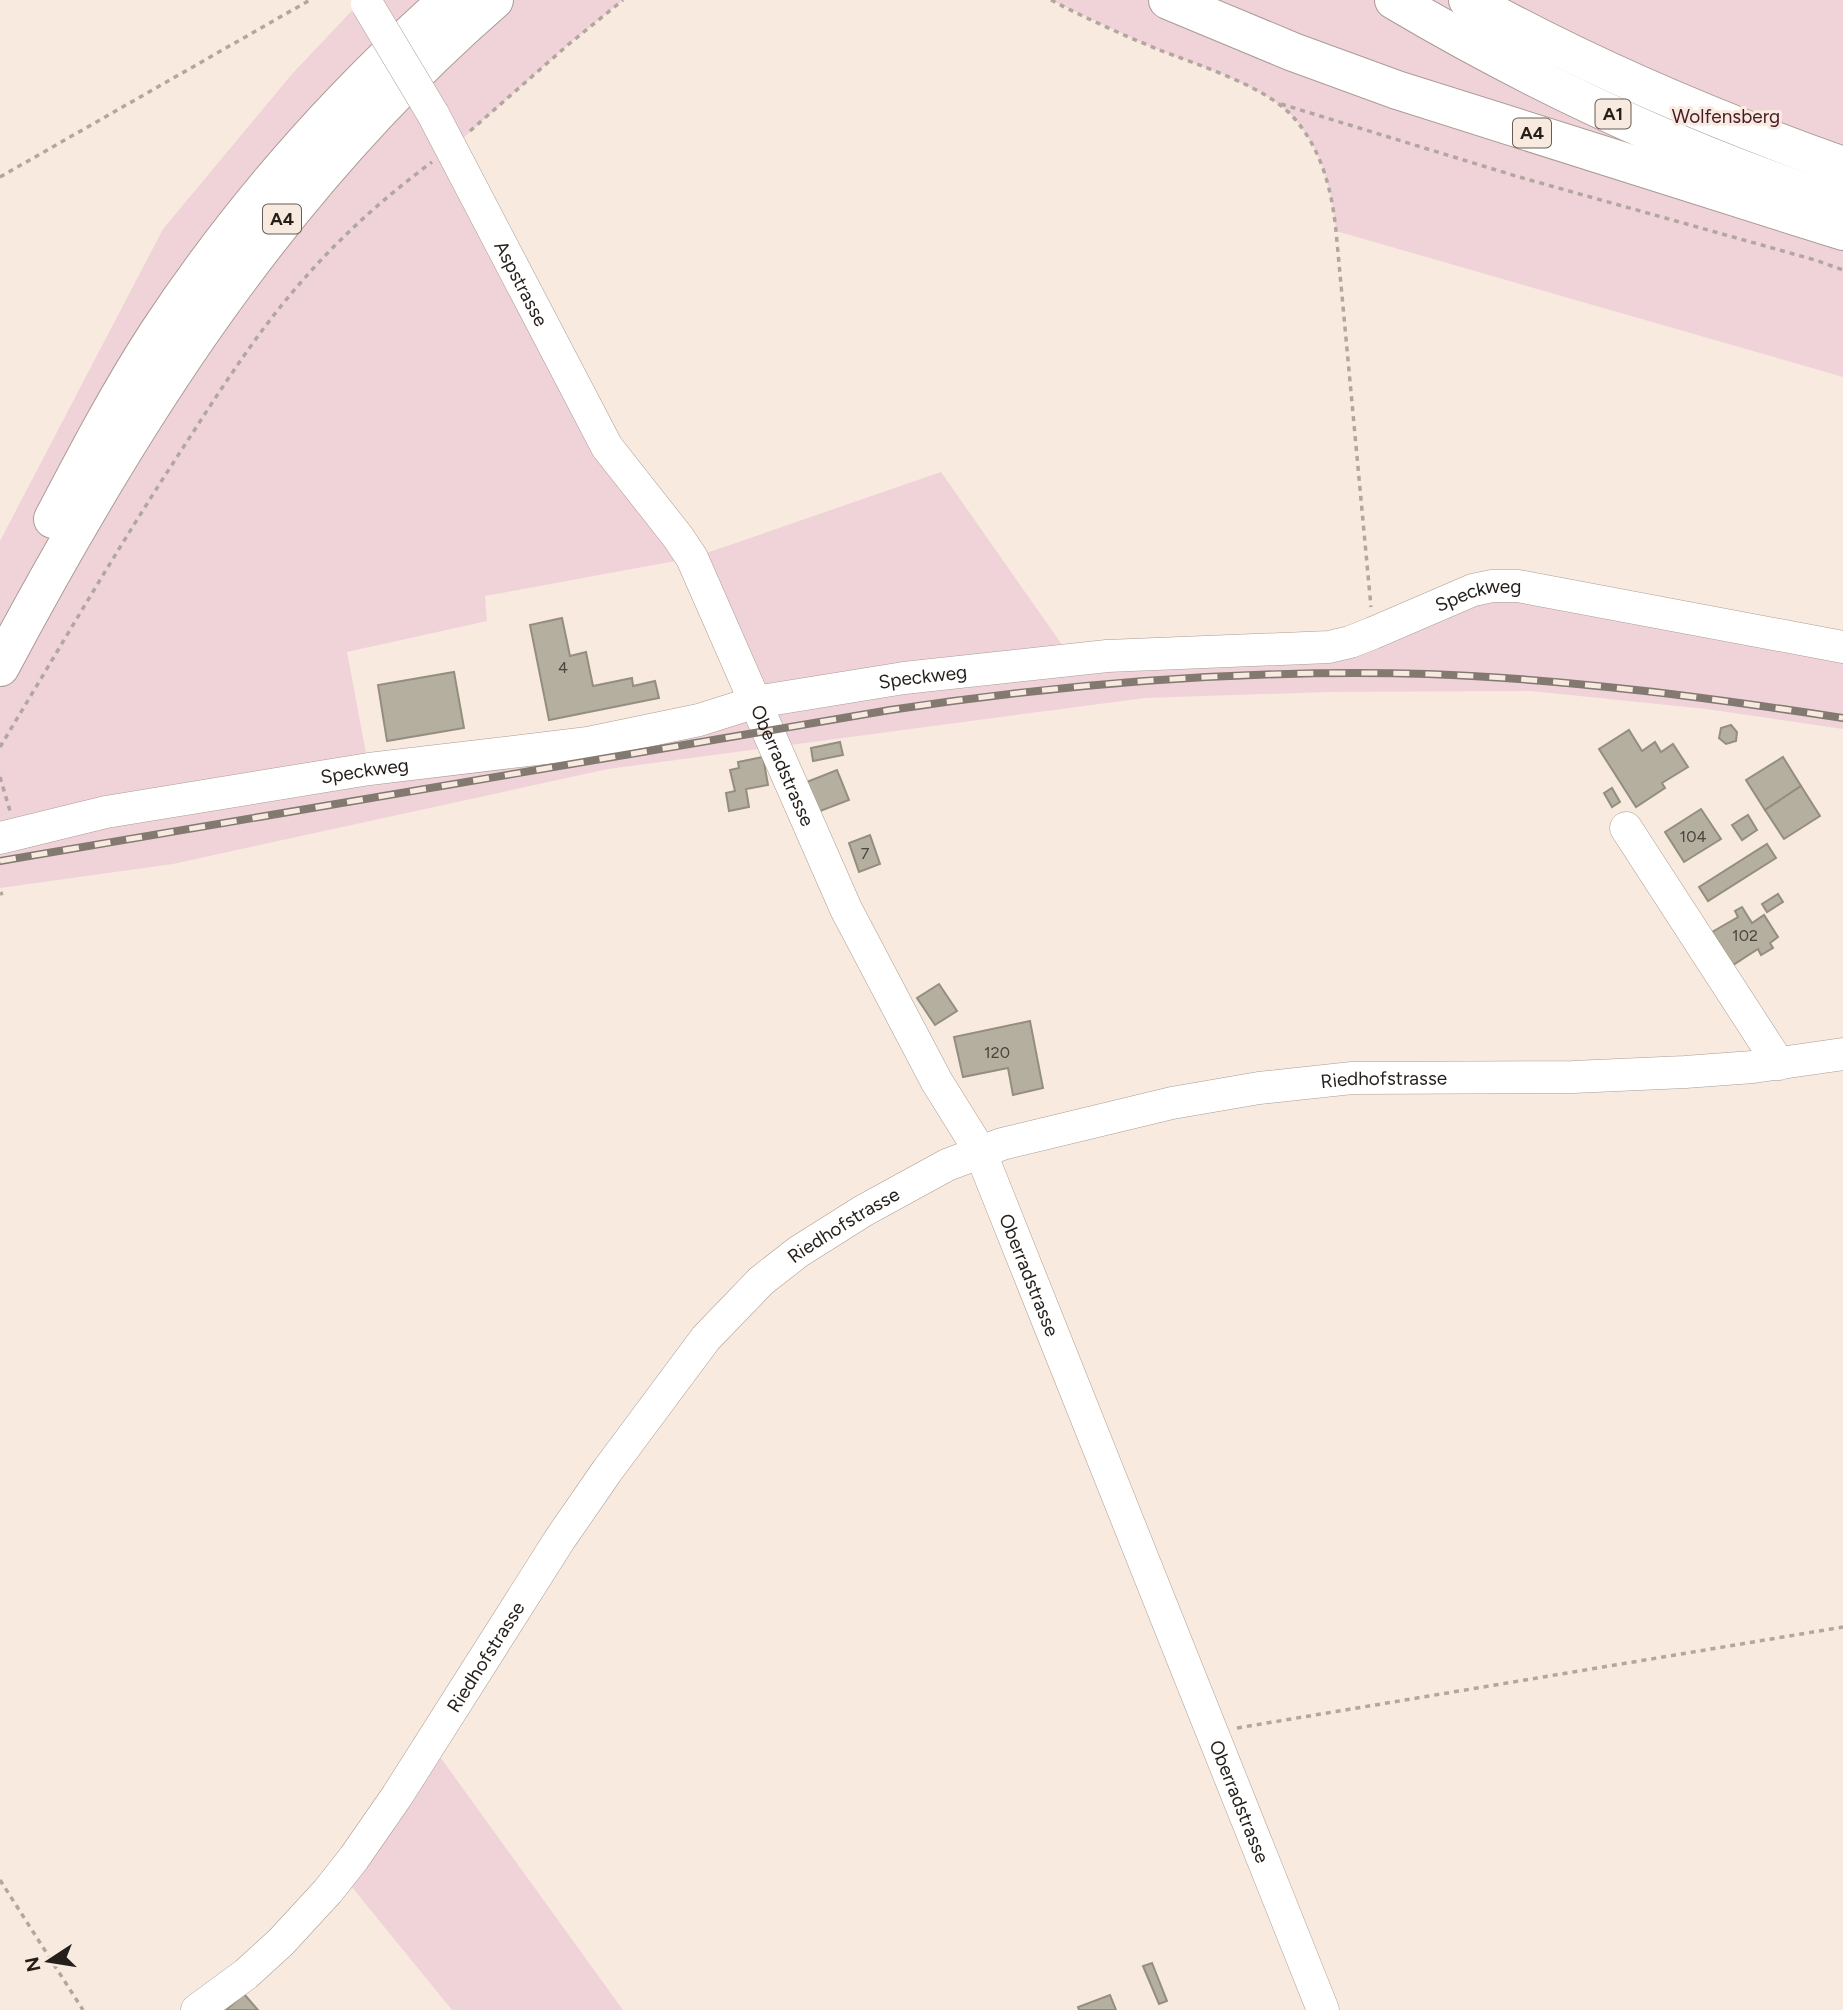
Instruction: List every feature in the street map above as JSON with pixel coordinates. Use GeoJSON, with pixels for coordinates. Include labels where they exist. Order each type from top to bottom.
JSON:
{"type":"FeatureCollection","features":[{"type":"Feature","properties":{"kind":"highway","name":"A4"},"geometry":{"type":"LineString","coordinates":[[0,667],[109,471],[193,340],[240,273],[286,215],[374,114],[443,45],[494,0]]}},
{"type":"Feature","properties":{"kind":"highway","name":"A4"},"geometry":{"type":"LineString","coordinates":[[1168,0],[1293,52],[1397,90],[1843,231]]}},
{"type":"Feature","properties":{"kind":"highway","name":"A1"},"geometry":{"type":"LineString","coordinates":[[1394,0],[1489,54],[1597,107],[1731,164],[1843,205]]}},
{"type":"Feature","properties":{"kind":"highway","name":"A1"},"geometry":{"type":"LineString","coordinates":[[1468,0],[1542,40],[1643,88],[1718,120],[1843,166]]}},
{"type":"Feature","properties":{"kind":"highway","name":"A4"},"geometry":{"type":"LineString","coordinates":[[0,622],[111,411],[192,283],[244,216],[313,135],[365,78],[441,5]]}},
{"type":"Feature","properties":{"kind":"street","name":"Aspstrasse"},"geometry":{"type":"LineString","coordinates":[[365,2],[452,148],[607,447],[692,558]]}},
{"type":"Feature","properties":{"kind":"street","name":"Oberradstrasse"},"geometry":{"type":"LineString","coordinates":[[692,558],[846,909],[877,973],[937,1082],[980,1151],[1323,2010]]}},
{"type":"Feature","properties":{"kind":"street","name":"Speckweg"},"geometry":{"type":"LineString","coordinates":[[5,826],[369,769],[601,740],[699,720],[756,702],[904,678],[1072,659],[1329,647],[1373,634],[1473,590],[1492,586],[1518,586],[1843,647]]}},
{"type":"Feature","properties":{"kind":"street"},"geometry":{"type":"LineString","coordinates":[[1626,828],[1779,1064]]}},
{"type":"Feature","properties":{"kind":"street","name":"Riedhofstrasse"},"geometry":{"type":"LineString","coordinates":[[197,2010],[246,1974],[281,1942],[328,1892],[354,1858],[568,1527],[656,1404],[724,1317],[761,1281],[817,1240],[919,1180],[980,1151],[1023,1138],[1172,1104],[1295,1083],[1380,1077],[1614,1076],[1727,1069],[1843,1054]]}},
{"type":"Feature","properties":{"kind":"path"},"geometry":{"type":"LineString","coordinates":[[0,177],[310,0]]}},
{"type":"Feature","properties":{"kind":"path"},"geometry":{"type":"LineString","coordinates":[[0,747],[165,475],[273,318],[303,280],[354,227],[396,189],[452,148],[622,0]]}},
{"type":"Feature","properties":{"kind":"path"},"geometry":{"type":"LineString","coordinates":[[1051,0],[1113,30],[1241,84],[1277,103],[1519,177],[1843,270]]}},
{"type":"Feature","properties":{"kind":"path"},"geometry":{"type":"LineString","coordinates":[[1277,103],[1294,117],[1317,154],[1334,212],[1373,634]]}},
{"type":"Feature","properties":{"kind":"path"},"geometry":{"type":"LineString","coordinates":[[0,777],[5,826]]}},
{"type":"Feature","properties":{"kind":"path"},"geometry":{"type":"LineString","coordinates":[[1211,1732],[1843,1627]]}},
{"type":"Feature","properties":{"kind":"path"},"geometry":{"type":"LineString","coordinates":[[0,1880],[83,2010]]}},
{"type":"Feature","properties":{"kind":"green space"},"geometry":{"type":"Polygon","coordinates":[[[362,0],[623,0],[452,148],[526,288],[692,558],[941,472],[1072,659],[1299,649],[1473,590],[1843,647],[1843,729],[1706,709],[1531,691],[1328,692],[1145,698],[608,769],[173,864],[0,888],[0,541],[163,229],[292,74],[362,0]],[[692,558],[485,596],[487,621],[347,652],[369,769],[756,702],[692,558]]]}},
{"type":"Feature","properties":{"kind":"green space","name":"Wolfensberg"},"geometry":{"type":"Polygon","coordinates":[[[1051,0],[1843,0],[1843,377],[1336,231],[1332,201],[1319,157],[1304,130],[1281,106],[1247,86],[1152,47],[1051,0]]]}},
{"type":"Feature","properties":{"kind":"green space"},"geometry":{"type":"Polygon","coordinates":[[[430,1743],[623,2010],[452,2010],[342,1875],[430,1743]]]}},
{"type":"Feature","properties":{"kind":"building"},"geometry":{"type":"Polygon","coordinates":[[[562,618],[570,656],[586,652],[593,686],[632,678],[633,686],[655,681],[659,698],[549,720],[530,625],[562,618]]]}},
{"type":"Feature","properties":{"kind":"building"},"geometry":{"type":"Polygon","coordinates":[[[454,672],[464,728],[387,741],[378,685],[454,672]]]}},
{"type":"Feature","properties":{"kind":"building"},"geometry":{"type":"Polygon","coordinates":[[[1731,725],[1737,732],[1736,741],[1726,744],[1719,738],[1721,728],[1731,725]]]}},
{"type":"Feature","properties":{"kind":"building"},"geometry":{"type":"Polygon","coordinates":[[[1629,730],[1642,751],[1655,742],[1661,752],[1673,744],[1688,767],[1662,783],[1665,788],[1636,807],[1599,749],[1629,730]]]}},
{"type":"Feature","properties":{"kind":"building"},"geometry":{"type":"Polygon","coordinates":[[[840,742],[843,755],[813,761],[811,748],[840,742]]]}},
{"type":"Feature","properties":{"kind":"building"},"geometry":{"type":"Polygon","coordinates":[[[763,757],[768,785],[746,789],[749,807],[729,811],[726,793],[735,791],[730,770],[739,768],[738,762],[763,757]]]}},
{"type":"Feature","properties":{"kind":"building"},"geometry":{"type":"Polygon","coordinates":[[[1783,757],[1801,786],[1765,810],[1746,780],[1783,757]]]}},
{"type":"Feature","properties":{"kind":"building"},"geometry":{"type":"Polygon","coordinates":[[[837,770],[849,800],[815,813],[804,783],[837,770]]]}},
{"type":"Feature","properties":{"kind":"building"},"geometry":{"type":"Polygon","coordinates":[[[1801,786],[1820,816],[1784,839],[1765,810],[1801,786]]]}},
{"type":"Feature","properties":{"kind":"building"},"geometry":{"type":"Polygon","coordinates":[[[1612,788],[1620,802],[1612,807],[1604,793],[1612,788]]]}},
{"type":"Feature","properties":{"kind":"building"},"geometry":{"type":"Polygon","coordinates":[[[1701,809],[1721,839],[1684,862],[1665,832],[1701,809]]]}},
{"type":"Feature","properties":{"kind":"building"},"geometry":{"type":"Polygon","coordinates":[[[1748,815],[1757,830],[1742,840],[1732,825],[1748,815]]]}},
{"type":"Feature","properties":{"kind":"building"},"geometry":{"type":"Polygon","coordinates":[[[870,835],[880,864],[859,872],[849,843],[870,835]]]}},
{"type":"Feature","properties":{"kind":"building"},"geometry":{"type":"Polygon","coordinates":[[[1767,844],[1776,858],[1708,901],[1699,887],[1767,844]]]}},
{"type":"Feature","properties":{"kind":"building"},"geometry":{"type":"Polygon","coordinates":[[[1778,894],[1783,902],[1767,912],[1762,904],[1778,894]]]}},
{"type":"Feature","properties":{"kind":"building"},"geometry":{"type":"Polygon","coordinates":[[[1742,907],[1752,923],[1764,915],[1778,937],[1770,943],[1773,948],[1761,955],[1758,949],[1733,965],[1712,932],[1738,917],[1735,911],[1742,907]]]}},
{"type":"Feature","properties":{"kind":"building"},"geometry":{"type":"Polygon","coordinates":[[[939,984],[957,1011],[935,1025],[917,998],[939,984]]]}},
{"type":"Feature","properties":{"kind":"building"},"geometry":{"type":"Polygon","coordinates":[[[1030,1021],[1043,1088],[1013,1095],[1008,1068],[963,1077],[954,1037],[1030,1021]]]}},
{"type":"Feature","properties":{"kind":"building"},"geometry":{"type":"Polygon","coordinates":[[[1152,1963],[1167,2001],[1159,2004],[1143,1966],[1152,1963]]]}},
{"type":"Feature","properties":{"kind":"building"},"geometry":{"type":"Polygon","coordinates":[[[244,1994],[258,2010],[226,2010],[244,1994]]]}},
{"type":"Feature","properties":{"kind":"building"},"geometry":{"type":"Polygon","coordinates":[[[1110,1995],[1116,2010],[1079,2010],[1078,2007],[1110,1995]]]}},
{"type":"Feature","properties":{"kind":"railway"},"geometry":{"type":"LineString","coordinates":[[0,861],[890,710],[1091,685],[1293,674],[1480,676],[1636,690],[1843,718]]}}]}
